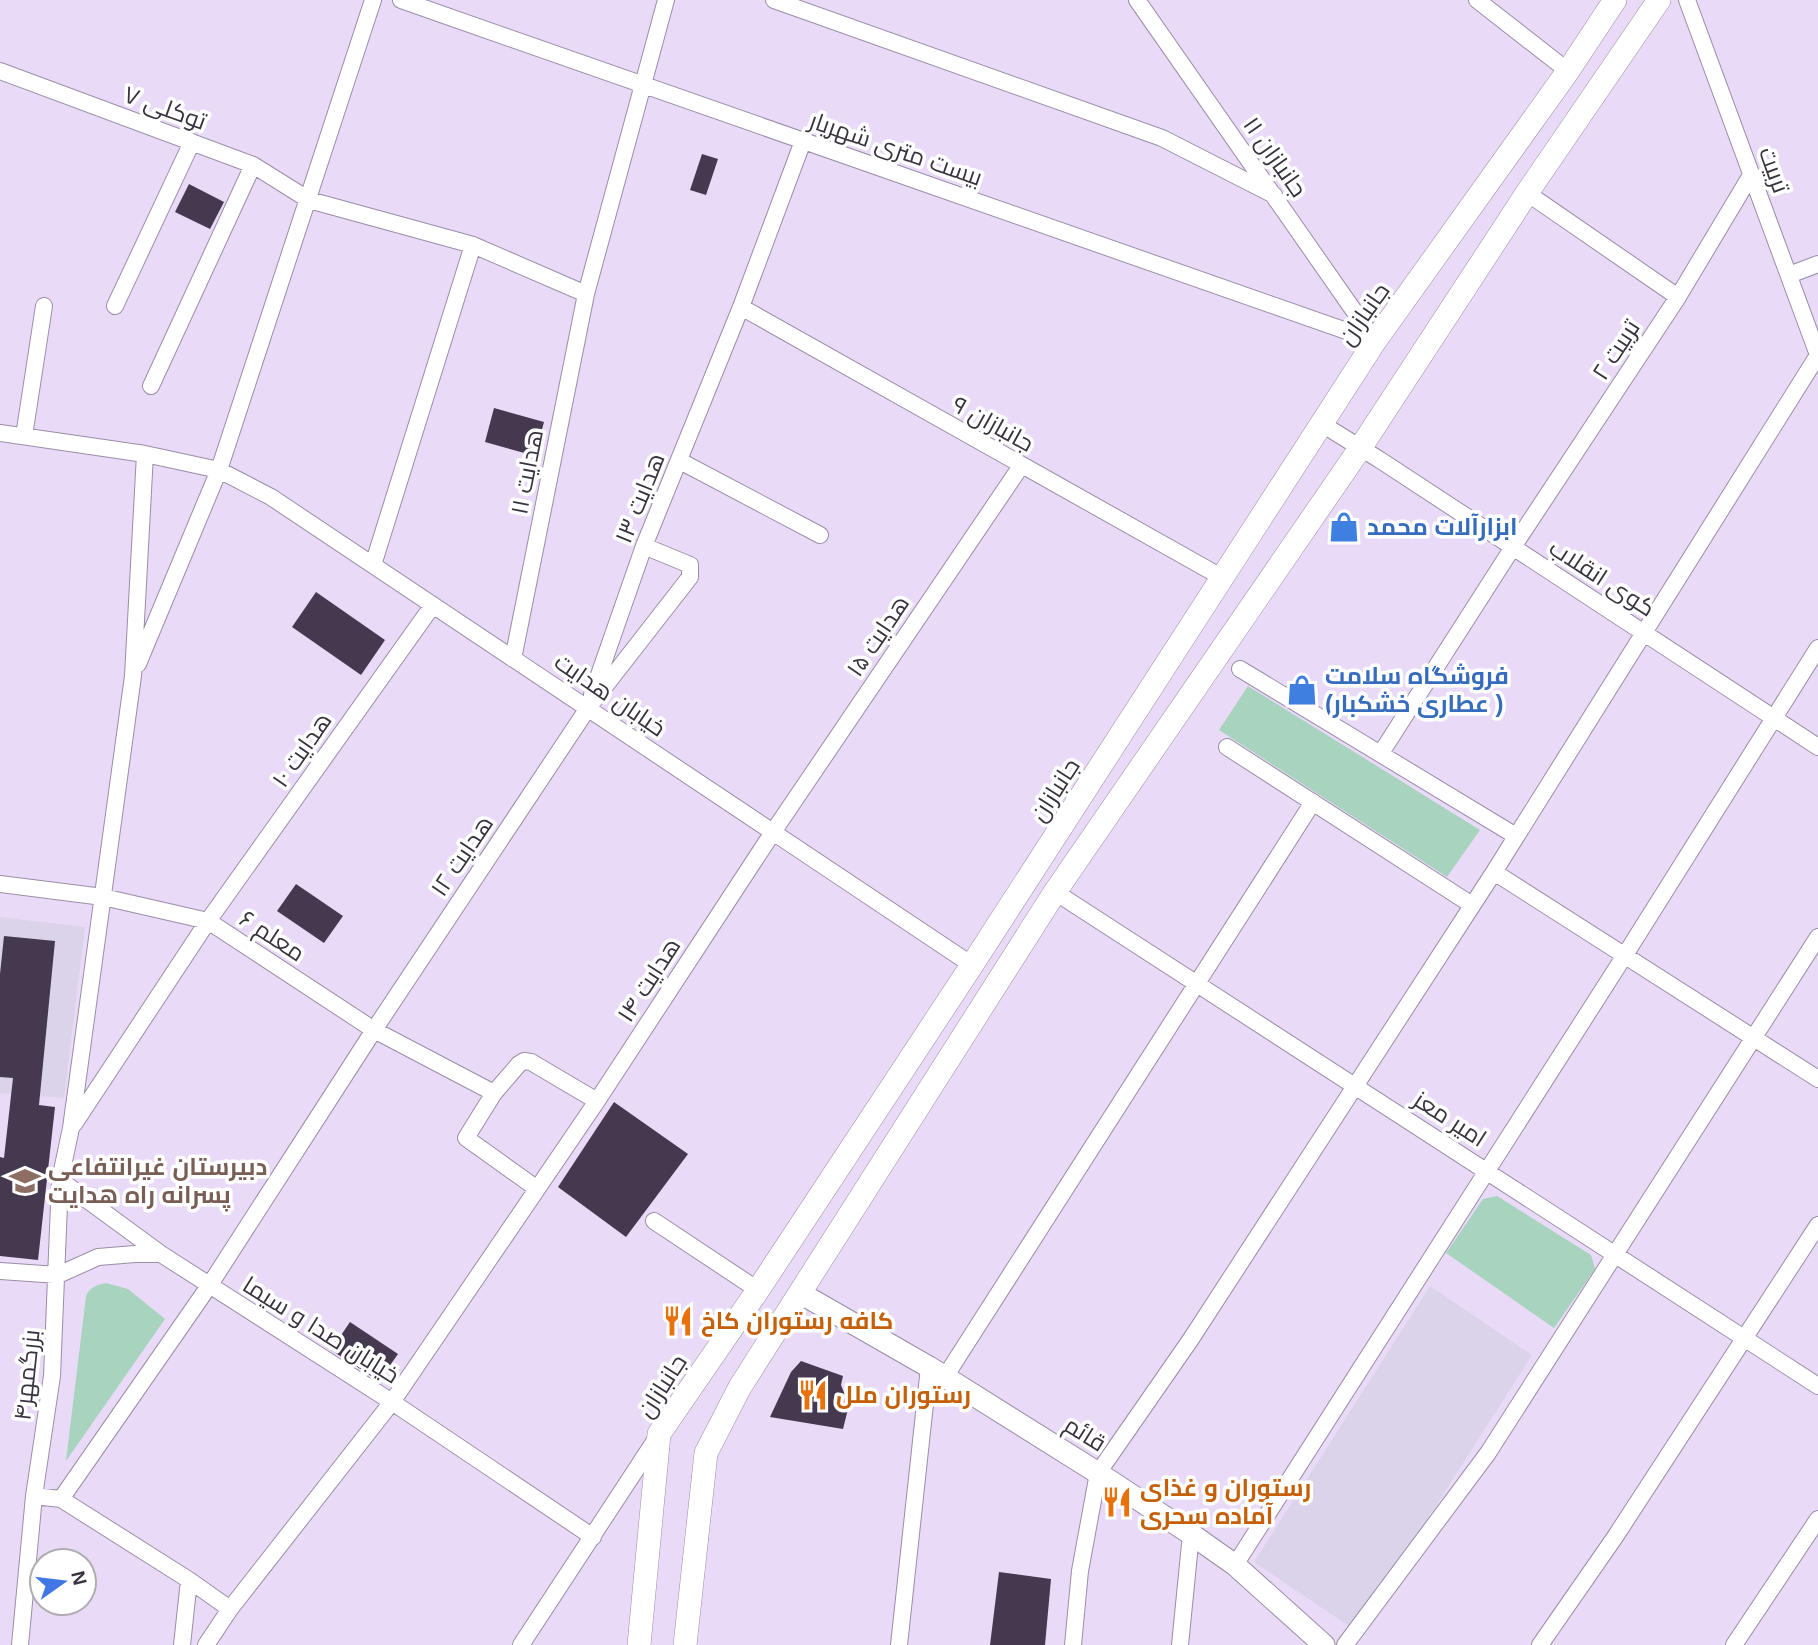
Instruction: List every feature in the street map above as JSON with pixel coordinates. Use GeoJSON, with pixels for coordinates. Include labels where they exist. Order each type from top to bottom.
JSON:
{"type":"FeatureCollection","features":[{"type":"Feature","properties":{"kind":"main road","name":"جانبازان"},"geometry":{"type":"LineString","coordinates":[[639,1645],[659,1434],[758,1290],[972,965],[1376,341],[1568,71],[1615,0]]}},
{"type":"Feature","properties":{"kind":"main road"},"geometry":{"type":"LineString","coordinates":[[685,1645],[706,1453],[740,1387],[1055,892],[1361,447],[1527,193],[1660,0]]}},
{"type":"Feature","properties":{"kind":"street"},"geometry":{"type":"LineString","coordinates":[[133,676],[219,470],[373,0]]}},
{"type":"Feature","properties":{"kind":"street","name":"بیست متری شهریار"},"geometry":{"type":"LineString","coordinates":[[401,0],[1376,341]]}},
{"type":"Feature","properties":{"kind":"street","name":"هدایت ۱۱"},"geometry":{"type":"LineString","coordinates":[[513,659],[586,294],[666,0]]}},
{"type":"Feature","properties":{"kind":"street"},"geometry":{"type":"LineString","coordinates":[[774,0],[1162,138],[1274,195]]}},
{"type":"Feature","properties":{"kind":"street","name":"جانبازان ۱۱"},"geometry":{"type":"LineString","coordinates":[[1137,0],[1376,341]]}},
{"type":"Feature","properties":{"kind":"street"},"geometry":{"type":"LineString","coordinates":[[1477,0],[1568,71]]}},
{"type":"Feature","properties":{"kind":"street","name":"تربیت"},"geometry":{"type":"LineString","coordinates":[[1687,0],[1818,355]]}},
{"type":"Feature","properties":{"kind":"street","name":"توکلی ۷"},"geometry":{"type":"LineString","coordinates":[[0,71],[253,165],[309,200],[474,246],[586,294]]}},
{"type":"Feature","properties":{"kind":"street","name":"هدایت ۱۳"},"geometry":{"type":"LineString","coordinates":[[588,708],[644,546],[741,307],[803,141]]}},
{"type":"Feature","properties":{"kind":"street"},"geometry":{"type":"LineString","coordinates":[[115,306],[192,142]]}},
{"type":"Feature","properties":{"kind":"street"},"geometry":{"type":"LineString","coordinates":[[151,386],[253,165]]}},
{"type":"Feature","properties":{"kind":"street","name":"تربیت ۲"},"geometry":{"type":"LineString","coordinates":[[1381,753],[1678,297],[1751,175]]}},
{"type":"Feature","properties":{"kind":"street"},"geometry":{"type":"LineString","coordinates":[[1527,193],[1678,297]]}},
{"type":"Feature","properties":{"kind":"street"},"geometry":{"type":"LineString","coordinates":[[373,565],[474,246]]}},
{"type":"Feature","properties":{"kind":"street"},"geometry":{"type":"LineString","coordinates":[[1789,275],[1818,264]]}},
{"type":"Feature","properties":{"kind":"street"},"geometry":{"type":"LineString","coordinates":[[24,436],[44,306]]}},
{"type":"Feature","properties":{"kind":"street","name":"جانبازان ۹"},"geometry":{"type":"LineString","coordinates":[[741,307],[1223,578]]}},
{"type":"Feature","properties":{"kind":"street"},"geometry":{"type":"LineString","coordinates":[[1073,1645],[1080,1570],[1098,1473],[1228,1281],[1472,905],[1818,355]]}},
{"type":"Feature","properties":{"kind":"street","name":"کوی انقلاب"},"geometry":{"type":"LineString","coordinates":[[1322,424],[1818,747]]}},
{"type":"Feature","properties":{"kind":"street","name":"خیابان هدایت"},"geometry":{"type":"LineString","coordinates":[[0,433],[145,454],[219,470],[271,497],[972,965]]}},
{"type":"Feature","properties":{"kind":"street"},"geometry":{"type":"LineString","coordinates":[[133,676],[145,454]]}},
{"type":"Feature","properties":{"kind":"street"},"geometry":{"type":"LineString","coordinates":[[680,461],[820,535]]}},
{"type":"Feature","properties":{"kind":"street","name":"هدایت ۱۵"},"geometry":{"type":"LineString","coordinates":[[773,832],[1021,466]]}},
{"type":"Feature","properties":{"kind":"street"},"geometry":{"type":"LineString","coordinates":[[588,708],[690,577],[690,565],[644,546]]}},
{"type":"Feature","properties":{"kind":"street","name":"هدایت ۱۰"},"geometry":{"type":"LineString","coordinates":[[71,1128],[208,921],[433,604]]}},
{"type":"Feature","properties":{"kind":"street"},"geometry":{"type":"LineString","coordinates":[[1235,1565],[1818,648]]}},
{"type":"Feature","properties":{"kind":"street"},"geometry":{"type":"LineString","coordinates":[[1240,668],[1517,835]]}},
{"type":"Feature","properties":{"kind":"street","name":"بزرگمهر۴"},"geometry":{"type":"LineString","coordinates":[[20,1645],[34,1496],[52,1376],[60,1180],[71,1128],[133,676]]}},
{"type":"Feature","properties":{"kind":"street","name":"هدایت ۱۲"},"geometry":{"type":"LineString","coordinates":[[61,1499],[209,1286],[374,1030],[588,708]]}},
{"type":"Feature","properties":{"kind":"street"},"geometry":{"type":"LineString","coordinates":[[1227,747],[1472,905]]}},
{"type":"Feature","properties":{"kind":"street"},"geometry":{"type":"LineString","coordinates":[[899,1645],[937,1372],[1071,1180],[1313,802]]}},
{"type":"Feature","properties":{"kind":"street","name":"هدایت ۱۴"},"geometry":{"type":"LineString","coordinates":[[206,1645],[230,1609],[393,1402],[597,1101],[773,832]]}},
{"type":"Feature","properties":{"kind":"street"},"geometry":{"type":"LineString","coordinates":[[1493,872],[1818,1079]]}},
{"type":"Feature","properties":{"kind":"street","name":"معلم ۶"},"geometry":{"type":"LineString","coordinates":[[0,884],[103,897],[208,921],[374,1030],[494,1093]]}},
{"type":"Feature","properties":{"kind":"street","name":"امیر معز"},"geometry":{"type":"LineString","coordinates":[[1055,892],[1818,1386]]}},
{"type":"Feature","properties":{"kind":"street"},"geometry":{"type":"LineString","coordinates":[[1345,1645],[1488,1453],[1818,937]]}},
{"type":"Feature","properties":{"kind":"street"},"geometry":{"type":"LineString","coordinates":[[536,1188],[466,1138],[494,1093],[524,1061],[531,1062],[597,1101]]}},
{"type":"Feature","properties":{"kind":"street","name":"خیابان صدا و سیما"},"geometry":{"type":"LineString","coordinates":[[60,1180],[209,1286],[393,1402],[593,1537]]}},
{"type":"Feature","properties":{"kind":"street"},"geometry":{"type":"LineString","coordinates":[[653,1221],[758,1290]]}},
{"type":"Feature","properties":{"kind":"street"},"geometry":{"type":"LineString","coordinates":[[1540,1645],[1615,1537],[1818,1225]]}},
{"type":"Feature","properties":{"kind":"street"},"geometry":{"type":"LineString","coordinates":[[0,1271],[58,1275],[99,1257],[162,1254]]}},
{"type":"Feature","properties":{"kind":"street","name":"قائم"},"geometry":{"type":"LineString","coordinates":[[800,1293],[937,1372],[1191,1534],[1235,1565],[1324,1645]]}},
{"type":"Feature","properties":{"kind":"street"},"geometry":{"type":"LineString","coordinates":[[521,1645],[659,1434]]}},
{"type":"Feature","properties":{"kind":"street"},"geometry":{"type":"LineString","coordinates":[[34,1496],[61,1499],[230,1609]]}},
{"type":"Feature","properties":{"kind":"street"},"geometry":{"type":"LineString","coordinates":[[1734,1645],[1818,1519]]}},
{"type":"Feature","properties":{"kind":"street"},"geometry":{"type":"LineString","coordinates":[[1180,1645],[1191,1534]]}},
{"type":"Feature","properties":{"kind":"street"},"geometry":{"type":"LineString","coordinates":[[182,1645],[189,1580]]}},
{"type":"Feature","properties":{"kind":"shaded area"},"geometry":{"type":"Polygon","coordinates":[[[0,917],[85,927],[64,1098],[0,1093],[0,917]]]}},
{"type":"Feature","properties":{"kind":"shaded area"},"geometry":{"type":"Polygon","coordinates":[[[1430,1286],[1532,1355],[1356,1631],[1254,1562],[1430,1286]]]}},
{"type":"Feature","properties":{"kind":"green space"},"geometry":{"type":"Polygon","coordinates":[[[1248,686],[1480,830],[1447,877],[1219,730],[1248,686]]]}},
{"type":"Feature","properties":{"kind":"green space"},"geometry":{"type":"Polygon","coordinates":[[[1497,1196],[1591,1255],[1595,1269],[1554,1328],[1446,1253],[1483,1199],[1497,1196]]]}},
{"type":"Feature","properties":{"kind":"green space"},"geometry":{"type":"Polygon","coordinates":[[[106,1283],[128,1289],[165,1319],[66,1461],[86,1296],[94,1287],[106,1283]]]}},
{"type":"Feature","properties":{"kind":"building"},"geometry":{"type":"Polygon","coordinates":[[[702,154],[718,159],[706,195],[690,190],[702,154]]]}},
{"type":"Feature","properties":{"kind":"building"},"geometry":{"type":"Polygon","coordinates":[[[189,184],[224,202],[210,229],[175,212],[189,184]]]}},
{"type":"Feature","properties":{"kind":"building"},"geometry":{"type":"Polygon","coordinates":[[[494,408],[544,422],[535,456],[485,442],[494,408]]]}},
{"type":"Feature","properties":{"kind":"building"},"geometry":{"type":"Polygon","coordinates":[[[316,592],[385,640],[361,675],[292,627],[316,592]]]}},
{"type":"Feature","properties":{"kind":"building"},"geometry":{"type":"Polygon","coordinates":[[[296,884],[343,916],[324,943],[277,911],[296,884]]]}},
{"type":"Feature","properties":{"kind":"building"},"geometry":{"type":"Polygon","coordinates":[[[4,936],[55,941],[39,1105],[55,1107],[38,1260],[0,1256],[0,1157],[4,1158],[13,1078],[0,1077],[0,974],[4,936]]]}},
{"type":"Feature","properties":{"kind":"building"},"geometry":{"type":"Polygon","coordinates":[[[614,1102],[688,1154],[626,1237],[558,1187],[614,1102]]]}},
{"type":"Feature","properties":{"kind":"building"},"geometry":{"type":"Polygon","coordinates":[[[350,1322],[398,1354],[379,1381],[331,1350],[350,1322]]]}},
{"type":"Feature","properties":{"kind":"building","name":"رستوران ملل"},"geometry":{"type":"Polygon","coordinates":[[[801,1361],[843,1376],[841,1385],[849,1405],[843,1429],[770,1417],[791,1372],[801,1361]]]}},
{"type":"Feature","properties":{"kind":"building"},"geometry":{"type":"Polygon","coordinates":[[[999,1572],[1051,1579],[1045,1645],[990,1645],[999,1572]]]}},
{"type":"Feature","properties":{"kind":"place","name":"ابزارآلات محمد"},"geometry":{"type":"Point","coordinates":[1344,527]}},
{"type":"Feature","properties":{"kind":"place","name":"فروشگاه سلامت (عطاری خشکبار )"},"geometry":{"type":"Point","coordinates":[1302,690]}},
{"type":"Feature","properties":{"kind":"place","name":"دبیرستان غیرانتفاعی پسرانه راه هدایت"},"geometry":{"type":"Point","coordinates":[25,1181]}},
{"type":"Feature","properties":{"kind":"place","name":"کافه رستوران کاخ"},"geometry":{"type":"Point","coordinates":[678,1321]}},
{"type":"Feature","properties":{"kind":"place","name":"رستوران ملل"},"geometry":{"type":"Point","coordinates":[813,1395]}},
{"type":"Feature","properties":{"kind":"place","name":"رستوران و غذای آماده سحری"},"geometry":{"type":"Point","coordinates":[1117,1502]}}]}
